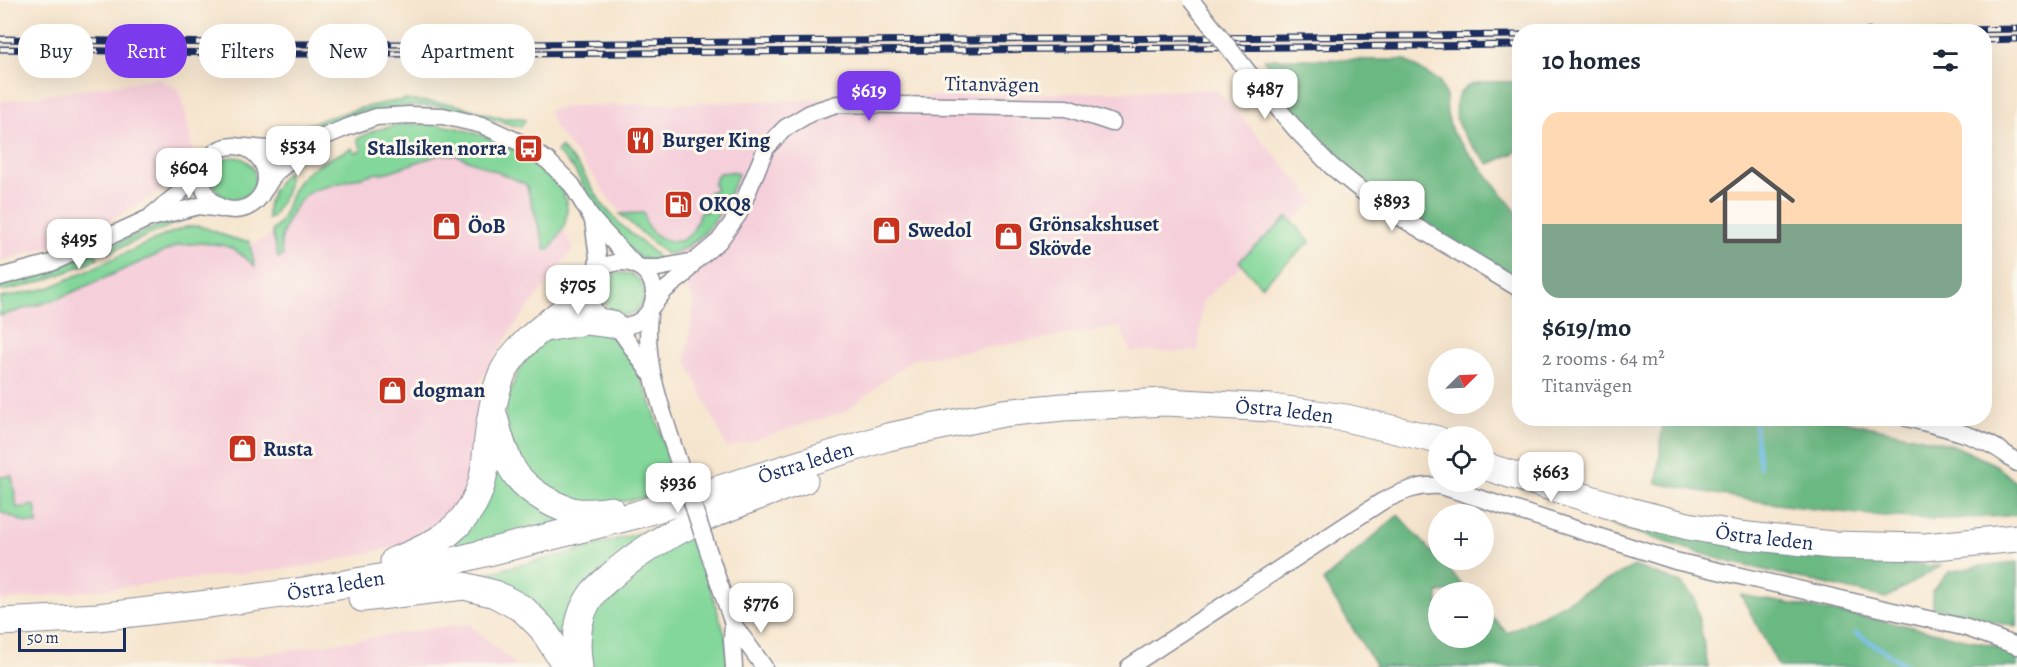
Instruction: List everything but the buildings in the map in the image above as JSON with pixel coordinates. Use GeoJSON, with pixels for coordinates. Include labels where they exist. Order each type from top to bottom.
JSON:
{"type":"FeatureCollection","features":[{"type":"Feature","properties":{"kind":"highway"},"geometry":{"type":"LineString","coordinates":[[200,605],[389,563],[426,549],[450,533],[467,515],[482,483],[492,410],[503,372],[516,352],[583,295],[594,280]]}},
{"type":"Feature","properties":{"kind":"highway"},"geometry":{"type":"LineString","coordinates":[[544,328],[587,321],[614,325]]}},
{"type":"Feature","properties":{"kind":"highway","name":"Östra leden"},"geometry":{"type":"LineString","coordinates":[[0,622],[98,617],[200,605],[398,575],[636,515],[888,442],[1003,412],[1166,402],[1271,408],[1346,418],[1428,438]]}},
{"type":"Feature","properties":{"kind":"highway"},"geometry":{"type":"LineString","coordinates":[[492,410],[503,450],[514,471],[530,489],[570,511],[596,513],[623,509],[830,445],[888,442]]}},
{"type":"Feature","properties":{"kind":"highway","name":"Östra leden"},"geometry":{"type":"LineString","coordinates":[[0,630],[112,624],[201,615],[298,602],[399,584],[637,526],[888,442],[1065,417],[1167,413],[1271,419],[1345,429],[1428,450]]}},
{"type":"Feature","properties":{"kind":"highway"},"geometry":{"type":"LineString","coordinates":[[579,667],[576,652],[579,619],[593,593],[624,564],[660,541],[735,504],[836,469],[888,442]]}},
{"type":"Feature","properties":{"kind":"highway","name":"Östra leden"},"geometry":{"type":"LineString","coordinates":[[1494,458],[1632,499],[1689,513],[1831,534],[1924,536],[2017,530]]}},
{"type":"Feature","properties":{"kind":"highway","name":"Östra leden"},"geometry":{"type":"LineString","coordinates":[[1494,469],[1629,512],[1739,535],[1832,545],[1926,548],[2017,538]]}},
{"type":"Feature","properties":{"kind":"highway"},"geometry":{"type":"LineString","coordinates":[[298,602],[367,598],[464,586],[495,594],[523,609],[542,628],[567,667]]}},
{"type":"Feature","properties":{"kind":"street"},"geometry":{"type":"LineString","coordinates":[[1191,0],[1259,86],[1331,166],[1378,204],[1512,283]]}},
{"type":"Feature","properties":{"kind":"street","name":"Titanvägen"},"geometry":{"type":"LineString","coordinates":[[651,309],[665,290],[683,276],[695,261],[718,241],[738,214],[766,148],[785,128],[812,112],[837,104],[1067,108],[1112,123]]}},
{"type":"Feature","properties":{"kind":"street"},"geometry":{"type":"LineString","coordinates":[[147,219],[179,193],[217,150],[233,146],[267,149],[304,145],[376,117],[443,116],[482,125],[519,142],[548,161],[572,184],[593,220],[637,266],[649,275],[653,284],[655,295],[647,332],[651,375],[733,624],[764,667]]}},
{"type":"Feature","properties":{"kind":"street"},"geometry":{"type":"LineString","coordinates":[[0,277],[51,263],[147,219],[199,206],[237,211],[247,208],[255,203],[275,173],[296,156],[304,145]]}},
{"type":"Feature","properties":{"kind":"street"},"geometry":{"type":"LineString","coordinates":[[244,147],[254,152],[265,169],[265,189]]}},
{"type":"Feature","properties":{"kind":"street"},"geometry":{"type":"LineString","coordinates":[[203,166],[202,187],[213,204],[222,209]]}},
{"type":"Feature","properties":{"kind":"street"},"geometry":{"type":"LineString","coordinates":[[593,220],[598,258],[590,294],[593,308],[599,316],[614,325],[651,375]]}},
{"type":"Feature","properties":{"kind":"street"},"geometry":{"type":"LineString","coordinates":[[594,280],[603,268],[612,263],[658,268],[695,261]]}},
{"type":"Feature","properties":{"kind":"street"},"geometry":{"type":"LineString","coordinates":[[614,325],[635,324],[651,309]]}},
{"type":"Feature","properties":{"kind":"street"},"geometry":{"type":"LineString","coordinates":[[1935,426],[1978,438],[2017,463]]}},
{"type":"Feature","properties":{"kind":"street"},"geometry":{"type":"LineString","coordinates":[[1129,667],[1381,502],[1408,489],[1424,485],[1441,486],[1675,561],[1967,628],[2017,646]]}},
{"type":"Feature","properties":{"kind":"street"},"geometry":{"type":"LineString","coordinates":[[733,624],[734,667]]}},
{"type":"Feature","properties":{"kind":"shaded area"},"geometry":{"type":"Polygon","coordinates":[[[158,78],[179,90],[193,154],[177,180],[138,205],[78,238],[1,261],[0,102],[158,78]]]}},
{"type":"Feature","properties":{"kind":"shaded area"},"geometry":{"type":"Polygon","coordinates":[[[1216,89],[1316,201],[1203,300],[1198,351],[1131,352],[1120,327],[913,359],[844,412],[727,448],[686,359],[694,303],[672,250],[630,220],[610,200],[554,127],[549,110],[575,106],[1216,89]]]}},
{"type":"Feature","properties":{"kind":"shaded area"},"geometry":{"type":"Polygon","coordinates":[[[457,150],[544,191],[573,249],[512,329],[480,382],[475,463],[452,519],[410,544],[309,566],[0,601],[0,302],[65,285],[178,233],[248,246],[280,231],[297,197],[315,182],[457,150]]]}},
{"type":"Feature","properties":{"kind":"shaded area"},"geometry":{"type":"Polygon","coordinates":[[[468,623],[518,667],[188,667],[277,652],[468,623]]]}},
{"type":"Feature","properties":{"kind":"green space"},"geometry":{"type":"Polygon","coordinates":[[[1264,59],[1405,60],[1440,82],[1446,97],[1447,114],[1452,132],[1512,206],[1512,276],[1427,225],[1368,186],[1314,139],[1291,112],[1264,59]]]}},
{"type":"Feature","properties":{"kind":"green space"},"geometry":{"type":"Polygon","coordinates":[[[1512,82],[1512,154],[1489,164],[1459,127],[1455,109],[1458,96],[1462,91],[1473,84],[1512,82]]]}},
{"type":"Feature","properties":{"kind":"green space"},"geometry":{"type":"Polygon","coordinates":[[[405,100],[453,104],[501,118],[525,120],[521,127],[439,106],[401,106],[356,113],[297,138],[286,141],[283,137],[285,133],[344,113],[405,100]]]}},
{"type":"Feature","properties":{"kind":"green space"},"geometry":{"type":"Polygon","coordinates":[[[404,124],[436,125],[461,129],[499,142],[536,164],[562,191],[567,207],[560,235],[550,249],[546,250],[526,184],[456,155],[442,154],[388,172],[372,174],[311,191],[300,200],[288,220],[281,241],[283,256],[278,258],[272,231],[280,221],[301,178],[322,163],[352,148],[355,153],[362,150],[357,139],[375,130],[404,124]]]}},
{"type":"Feature","properties":{"kind":"green space"},"geometry":{"type":"Polygon","coordinates":[[[560,147],[580,168],[601,203],[621,225],[655,254],[661,263],[639,257],[608,227],[574,169],[557,152],[560,147]]]}},
{"type":"Feature","properties":{"kind":"green space"},"geometry":{"type":"Polygon","coordinates":[[[234,157],[242,158],[249,163],[254,170],[254,186],[249,193],[242,198],[234,199],[226,198],[219,193],[214,186],[213,178],[214,170],[219,163],[226,158],[234,157]]]}},
{"type":"Feature","properties":{"kind":"green space"},"geometry":{"type":"Polygon","coordinates":[[[287,172],[288,183],[284,195],[272,217],[268,219],[268,205],[272,193],[287,172]]]}},
{"type":"Feature","properties":{"kind":"green space"},"geometry":{"type":"Polygon","coordinates":[[[719,173],[738,174],[717,217],[702,235],[677,252],[665,253],[620,214],[644,213],[648,226],[656,235],[667,240],[681,241],[692,233],[701,211],[705,213],[709,204],[705,202],[710,191],[714,191],[716,186],[713,184],[719,173]]]}},
{"type":"Feature","properties":{"kind":"green space"},"geometry":{"type":"Polygon","coordinates":[[[182,215],[183,220],[108,253],[106,248],[182,215]]]}},
{"type":"Feature","properties":{"kind":"green space"},"geometry":{"type":"Polygon","coordinates":[[[1288,217],[1310,242],[1261,286],[1239,261],[1288,217]]]}},
{"type":"Feature","properties":{"kind":"green space"},"geometry":{"type":"Polygon","coordinates":[[[198,226],[236,240],[249,241],[255,266],[234,249],[223,245],[202,243],[179,245],[57,299],[0,316],[0,298],[49,288],[170,233],[186,227],[198,226]]]}},
{"type":"Feature","properties":{"kind":"green space"},"geometry":{"type":"Polygon","coordinates":[[[95,252],[98,258],[62,274],[26,286],[0,291],[0,285],[40,276],[95,252]]]}},
{"type":"Feature","properties":{"kind":"green space"},"geometry":{"type":"Polygon","coordinates":[[[623,273],[631,274],[638,279],[643,286],[643,302],[638,309],[631,314],[623,315],[615,314],[608,309],[603,302],[602,294],[603,286],[608,279],[615,274],[623,273]]]}},
{"type":"Feature","properties":{"kind":"green space"},"geometry":{"type":"Polygon","coordinates":[[[562,332],[604,333],[620,345],[632,361],[642,381],[677,484],[648,497],[598,506],[572,504],[531,479],[506,432],[505,405],[519,369],[539,344],[562,332]]]}},
{"type":"Feature","properties":{"kind":"green space"},"geometry":{"type":"Polygon","coordinates":[[[1662,426],[1867,426],[1953,445],[1996,465],[2017,483],[2017,515],[1934,519],[1864,515],[1761,502],[1657,483],[1662,426]]]}},
{"type":"Feature","properties":{"kind":"green space"},"geometry":{"type":"Polygon","coordinates":[[[492,449],[578,519],[404,563],[438,549],[492,449]]]}},
{"type":"Feature","properties":{"kind":"green space"},"geometry":{"type":"Polygon","coordinates":[[[12,476],[17,508],[35,505],[37,524],[27,523],[0,512],[0,477],[12,476]]]}},
{"type":"Feature","properties":{"kind":"green space"},"geometry":{"type":"Polygon","coordinates":[[[1398,515],[1428,548],[1428,570],[1449,570],[1460,582],[1428,582],[1428,648],[1494,648],[1494,619],[1507,633],[1634,566],[1681,583],[1695,599],[1708,667],[1374,667],[1375,664],[1323,581],[1398,515]]]}},
{"type":"Feature","properties":{"kind":"green space"},"geometry":{"type":"Polygon","coordinates":[[[1596,520],[1854,559],[1941,566],[1886,598],[1729,562],[1596,520]]]}},
{"type":"Feature","properties":{"kind":"green space"},"geometry":{"type":"Polygon","coordinates":[[[670,522],[567,641],[467,578],[565,554],[650,530],[670,522]]]}},
{"type":"Feature","properties":{"kind":"green space"},"geometry":{"type":"Polygon","coordinates":[[[691,528],[726,638],[728,667],[584,667],[593,604],[691,528]]]}},
{"type":"Feature","properties":{"kind":"green space"},"geometry":{"type":"Polygon","coordinates":[[[2017,562],[2017,627],[1933,608],[1932,591],[1949,572],[2017,562]]]}},
{"type":"Feature","properties":{"kind":"green space"},"geometry":{"type":"Polygon","coordinates":[[[1741,595],[1895,623],[2004,648],[2017,653],[2017,667],[1779,667],[1741,595]]]}},
{"type":"Feature","properties":{"kind":"waterway"},"geometry":{"type":"LineString","coordinates":[[1755,426],[1760,467]]}},
{"type":"Feature","properties":{"kind":"waterway"},"geometry":{"type":"LineString","coordinates":[[1856,633],[1909,667]]}},
{"type":"Feature","properties":{"kind":"railway"},"geometry":{"type":"LineString","coordinates":[[1992,29],[2017,29]]}},
{"type":"Feature","properties":{"kind":"railway"},"geometry":{"type":"LineString","coordinates":[[0,39],[273,44],[518,44],[1512,35]]}},
{"type":"Feature","properties":{"kind":"railway"},"geometry":{"type":"LineString","coordinates":[[1992,40],[2017,39]]}},
{"type":"Feature","properties":{"kind":"railway"},"geometry":{"type":"LineString","coordinates":[[0,49],[272,54],[515,54],[1512,45]]}},
{"type":"Feature","properties":{"kind":"place","name":"Burger King"},"geometry":{"type":"Point","coordinates":[641,140]}},
{"type":"Feature","properties":{"kind":"place","name":"Stallsiken norra"},"geometry":{"type":"Point","coordinates":[528,148]}},
{"type":"Feature","properties":{"kind":"place","name":"OKQ8"},"geometry":{"type":"Point","coordinates":[678,204]}},
{"type":"Feature","properties":{"kind":"place","name":"ÖoB"},"geometry":{"type":"Point","coordinates":[447,226]}},
{"type":"Feature","properties":{"kind":"place","name":"Swedol"},"geometry":{"type":"Point","coordinates":[887,230]}},
{"type":"Feature","properties":{"kind":"place","name":"Grönsakshuset Skövde"},"geometry":{"type":"Point","coordinates":[1008,236]}},
{"type":"Feature","properties":{"kind":"place","name":"dogman"},"geometry":{"type":"Point","coordinates":[392,390]}},
{"type":"Feature","properties":{"kind":"place","name":"Rusta"},"geometry":{"type":"Point","coordinates":[242,449]}}]}
